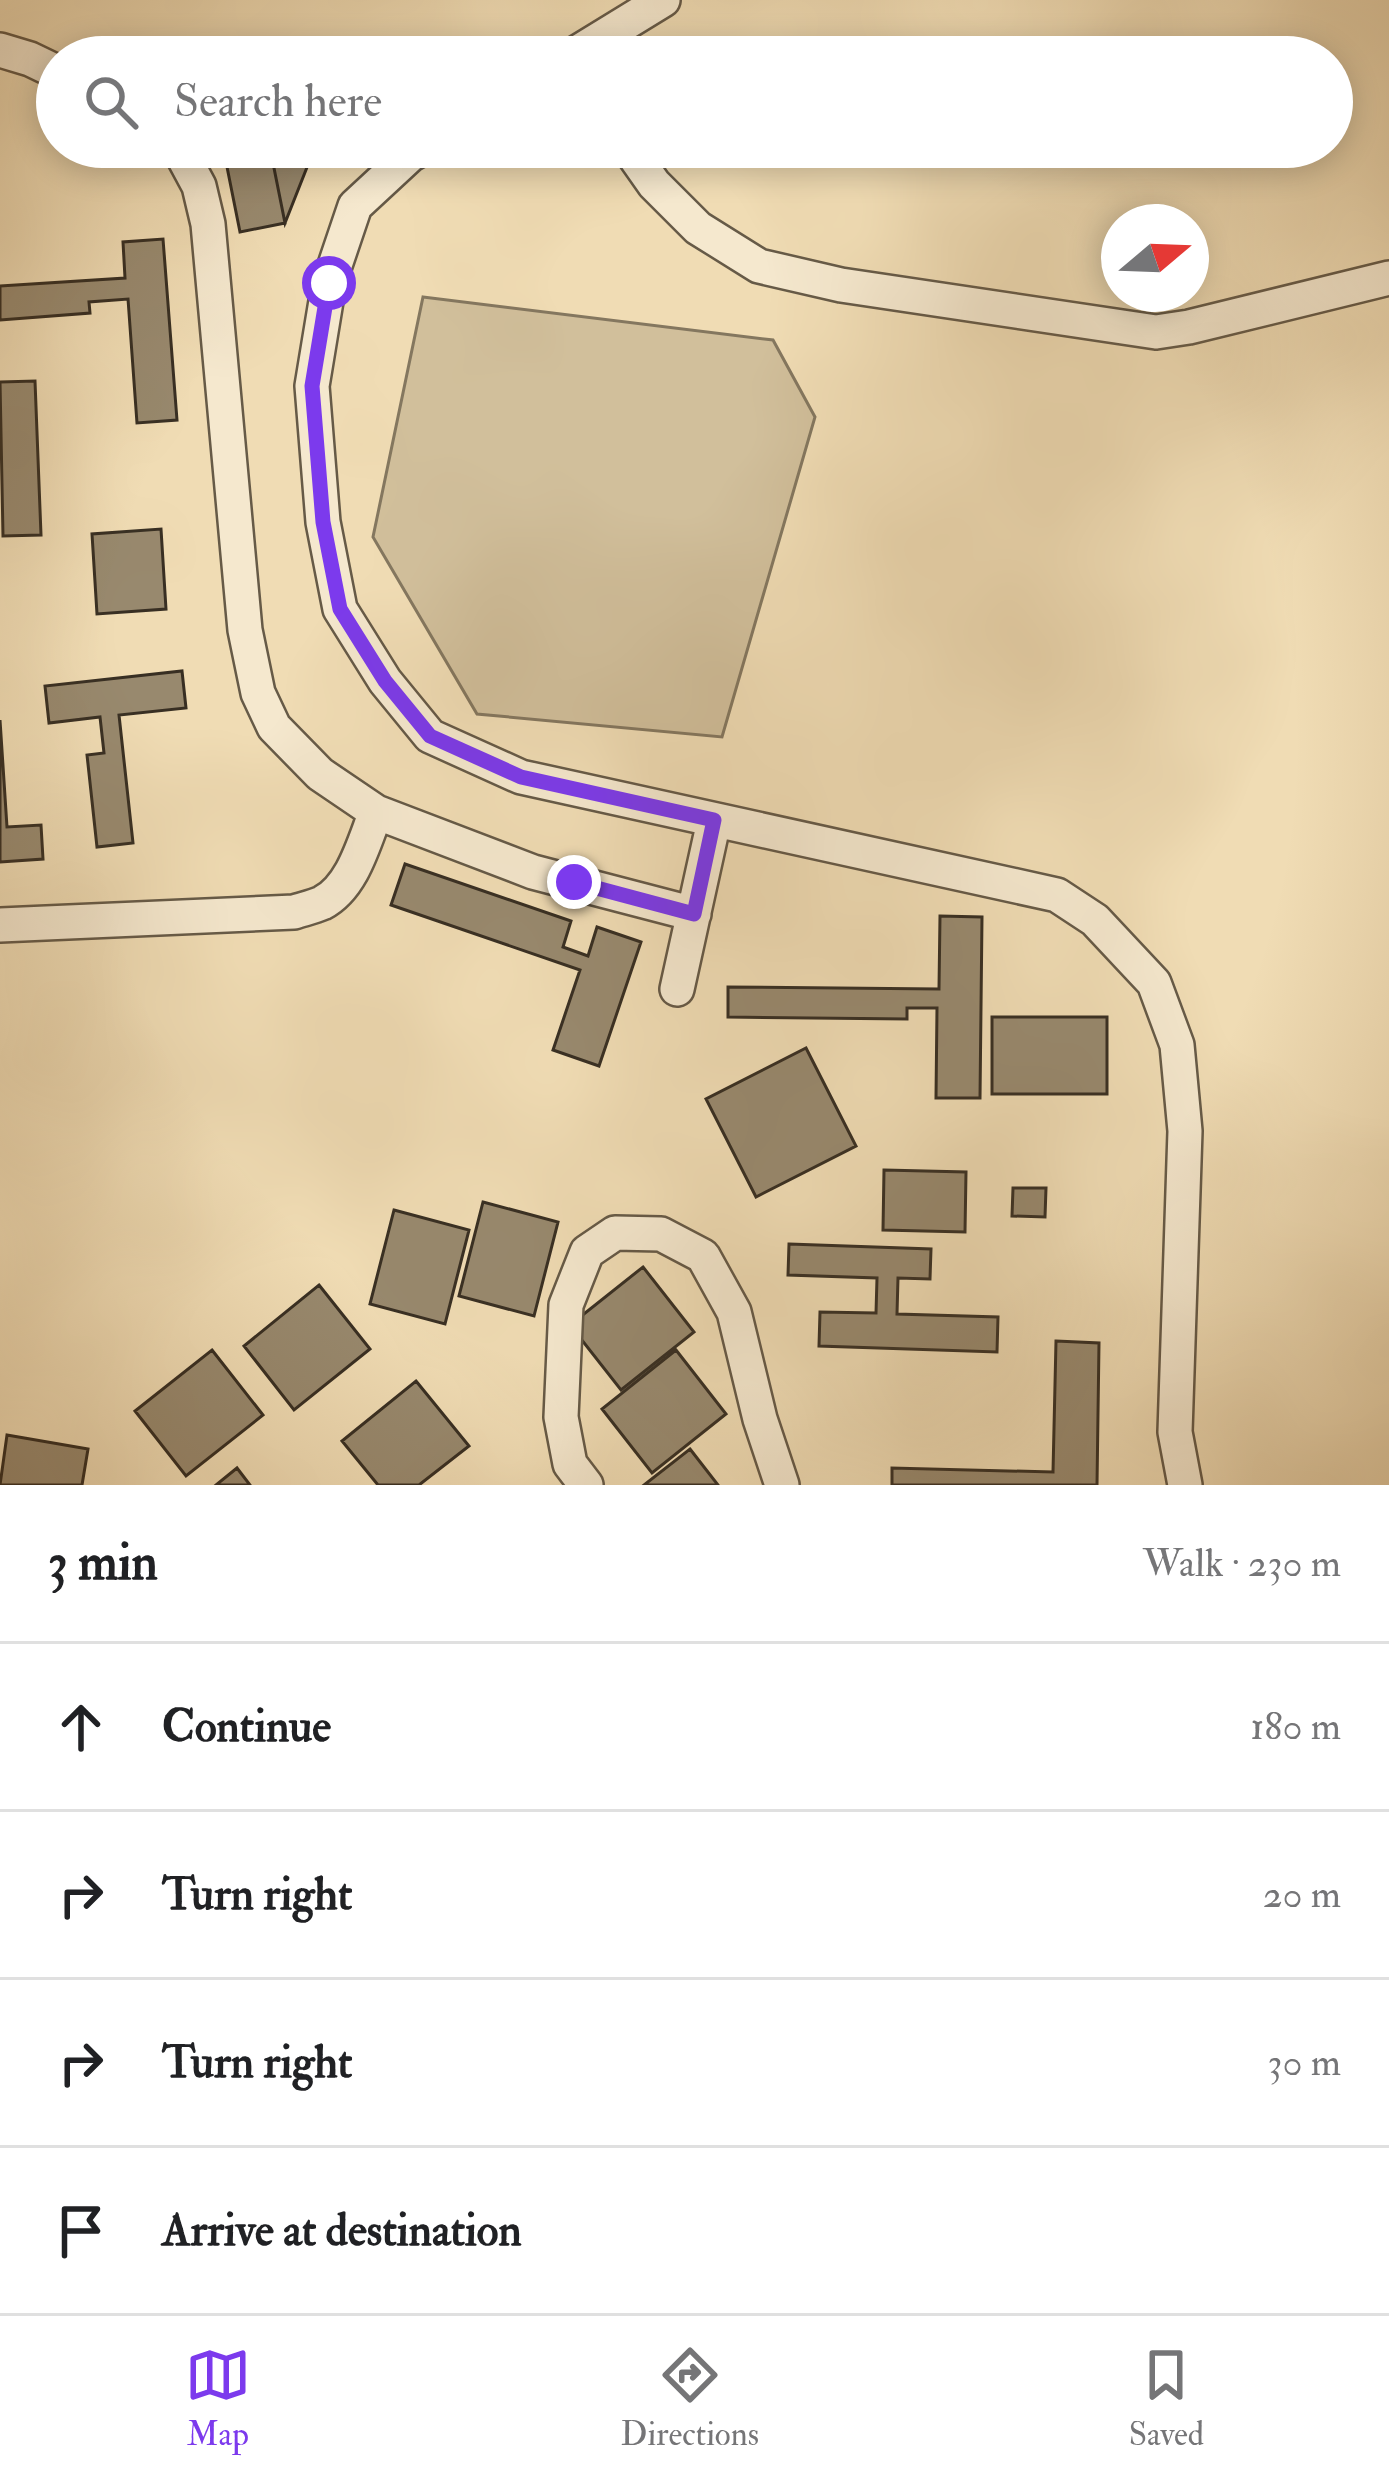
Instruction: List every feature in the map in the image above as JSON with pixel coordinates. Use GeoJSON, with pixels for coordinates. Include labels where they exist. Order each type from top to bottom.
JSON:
{"type":"FeatureCollection","features":[{"type":"Feature","properties":{"kind":"street"},"geometry":{"type":"LineString","coordinates":[[604,36],[663,0]]}},
{"type":"Feature","properties":{"kind":"street"},"geometry":{"type":"LineString","coordinates":[[0,50],[36,62]]}},
{"type":"Feature","properties":{"kind":"street"},"geometry":{"type":"LineString","coordinates":[[190,168],[208,224],[244,630],[258,693],[274,727],[320,774],[376,812],[533,872],[694,914]]}},
{"type":"Feature","properties":{"kind":"street"},"geometry":{"type":"LineString","coordinates":[[393,168],[355,206],[329,283],[312,386],[323,522],[340,609],[385,681],[430,736],[521,777],[1057,896],[1095,920],[1154,983],[1177,1046],[1185,1131],[1175,1432],[1185,1485]]}},
{"type":"Feature","properties":{"kind":"street"},"geometry":{"type":"LineString","coordinates":[[643,168],[698,229],[759,266],[842,285],[1156,332],[1389,278]]}},
{"type":"Feature","properties":{"kind":"street"},"geometry":{"type":"LineString","coordinates":[[0,925],[293,912],[325,902],[343,885],[376,812]]}},
{"type":"Feature","properties":{"kind":"street"},"geometry":{"type":"LineString","coordinates":[[677,989],[714,820]]}},
{"type":"Feature","properties":{"kind":"street"},"geometry":{"type":"LineString","coordinates":[[586,1485],[570,1464],[561,1418],[566,1305],[587,1252],[616,1233],[661,1234],[704,1256],[734,1312],[782,1485]]}},
{"type":"Feature","properties":{"kind":"shaded area"},"geometry":{"type":"Polygon","coordinates":[[[423,297],[773,340],[815,417],[722,737],[477,714],[373,537],[423,297]]]}},
{"type":"Feature","properties":{"kind":"building"},"geometry":{"type":"Polygon","coordinates":[[[227,168],[274,168],[285,223],[240,232],[227,168]]]}},
{"type":"Feature","properties":{"kind":"building"},"geometry":{"type":"Polygon","coordinates":[[[274,168],[307,168],[285,223],[274,168]]]}},
{"type":"Feature","properties":{"kind":"building"},"geometry":{"type":"Polygon","coordinates":[[[163,239],[177,420],[137,423],[128,299],[89,302],[90,313],[0,320],[0,286],[125,278],[123,242],[163,239]]]}},
{"type":"Feature","properties":{"kind":"building"},"geometry":{"type":"Polygon","coordinates":[[[35,381],[41,535],[3,536],[0,382],[35,381]]]}},
{"type":"Feature","properties":{"kind":"building"},"geometry":{"type":"Polygon","coordinates":[[[161,529],[166,609],[97,614],[92,534],[161,529]]]}},
{"type":"Feature","properties":{"kind":"building"},"geometry":{"type":"Polygon","coordinates":[[[182,671],[186,708],[119,715],[133,843],[97,847],[87,755],[104,753],[100,717],[49,723],[45,686],[182,671]]]}},
{"type":"Feature","properties":{"kind":"building"},"geometry":{"type":"Polygon","coordinates":[[[0,720],[7,827],[41,825],[43,859],[0,862],[0,720]]]}},
{"type":"Feature","properties":{"kind":"building"},"geometry":{"type":"Polygon","coordinates":[[[405,864],[571,921],[563,947],[588,956],[597,927],[641,942],[599,1066],[553,1050],[580,970],[391,905],[405,864]]]}},
{"type":"Feature","properties":{"kind":"building"},"geometry":{"type":"Polygon","coordinates":[[[940,916],[982,917],[980,1098],[936,1098],[937,1008],[907,1008],[907,1019],[728,1017],[728,987],[939,989],[940,916]]]}},
{"type":"Feature","properties":{"kind":"building"},"geometry":{"type":"Polygon","coordinates":[[[992,1017],[1107,1017],[1107,1094],[992,1094],[992,1017]]]}},
{"type":"Feature","properties":{"kind":"building"},"geometry":{"type":"Polygon","coordinates":[[[806,1048],[856,1146],[756,1197],[706,1099],[806,1048]]]}},
{"type":"Feature","properties":{"kind":"building"},"geometry":{"type":"Polygon","coordinates":[[[884,1170],[966,1172],[965,1232],[883,1230],[884,1170]]]}},
{"type":"Feature","properties":{"kind":"building"},"geometry":{"type":"Polygon","coordinates":[[[1013,1188],[1046,1188],[1045,1217],[1012,1216],[1013,1188]]]}},
{"type":"Feature","properties":{"kind":"building"},"geometry":{"type":"Polygon","coordinates":[[[483,1202],[558,1222],[534,1316],[459,1296],[483,1202]]]}},
{"type":"Feature","properties":{"kind":"building"},"geometry":{"type":"Polygon","coordinates":[[[394,1210],[469,1230],[445,1324],[370,1304],[394,1210]]]}},
{"type":"Feature","properties":{"kind":"building"},"geometry":{"type":"Polygon","coordinates":[[[789,1244],[931,1249],[930,1279],[898,1278],[897,1314],[998,1317],[997,1352],[819,1346],[820,1312],[876,1313],[877,1278],[788,1275],[789,1244]]]}},
{"type":"Feature","properties":{"kind":"building"},"geometry":{"type":"Polygon","coordinates":[[[643,1267],[694,1332],[621,1390],[570,1325],[643,1267]]]}},
{"type":"Feature","properties":{"kind":"building"},"geometry":{"type":"Polygon","coordinates":[[[319,1285],[370,1349],[294,1410],[244,1346],[319,1285]]]}},
{"type":"Feature","properties":{"kind":"building"},"geometry":{"type":"Polygon","coordinates":[[[1056,1341],[1099,1343],[1097,1485],[892,1485],[892,1468],[1053,1472],[1056,1341]]]}},
{"type":"Feature","properties":{"kind":"building"},"geometry":{"type":"Polygon","coordinates":[[[212,1350],[263,1415],[186,1476],[135,1411],[212,1350]]]}},
{"type":"Feature","properties":{"kind":"building"},"geometry":{"type":"Polygon","coordinates":[[[676,1350],[726,1414],[652,1473],[602,1409],[676,1350]]]}},
{"type":"Feature","properties":{"kind":"building"},"geometry":{"type":"Polygon","coordinates":[[[416,1381],[469,1446],[419,1485],[378,1485],[342,1441],[416,1381]]]}},
{"type":"Feature","properties":{"kind":"building"},"geometry":{"type":"Polygon","coordinates":[[[7,1435],[88,1449],[82,1485],[0,1485],[7,1435]]]}},
{"type":"Feature","properties":{"kind":"building"},"geometry":{"type":"Polygon","coordinates":[[[690,1449],[718,1485],[644,1485],[690,1449]]]}},
{"type":"Feature","properties":{"kind":"building"},"geometry":{"type":"Polygon","coordinates":[[[237,1468],[250,1485],[216,1485],[237,1468]]]}},
{"type":"Feature","properties":{"kind":"route"},"geometry":{"type":"LineString","coordinates":[[329,283],[312,386],[323,522],[340,609],[385,681],[430,736],[521,777],[714,820],[694,914],[574,882]]}}]}
